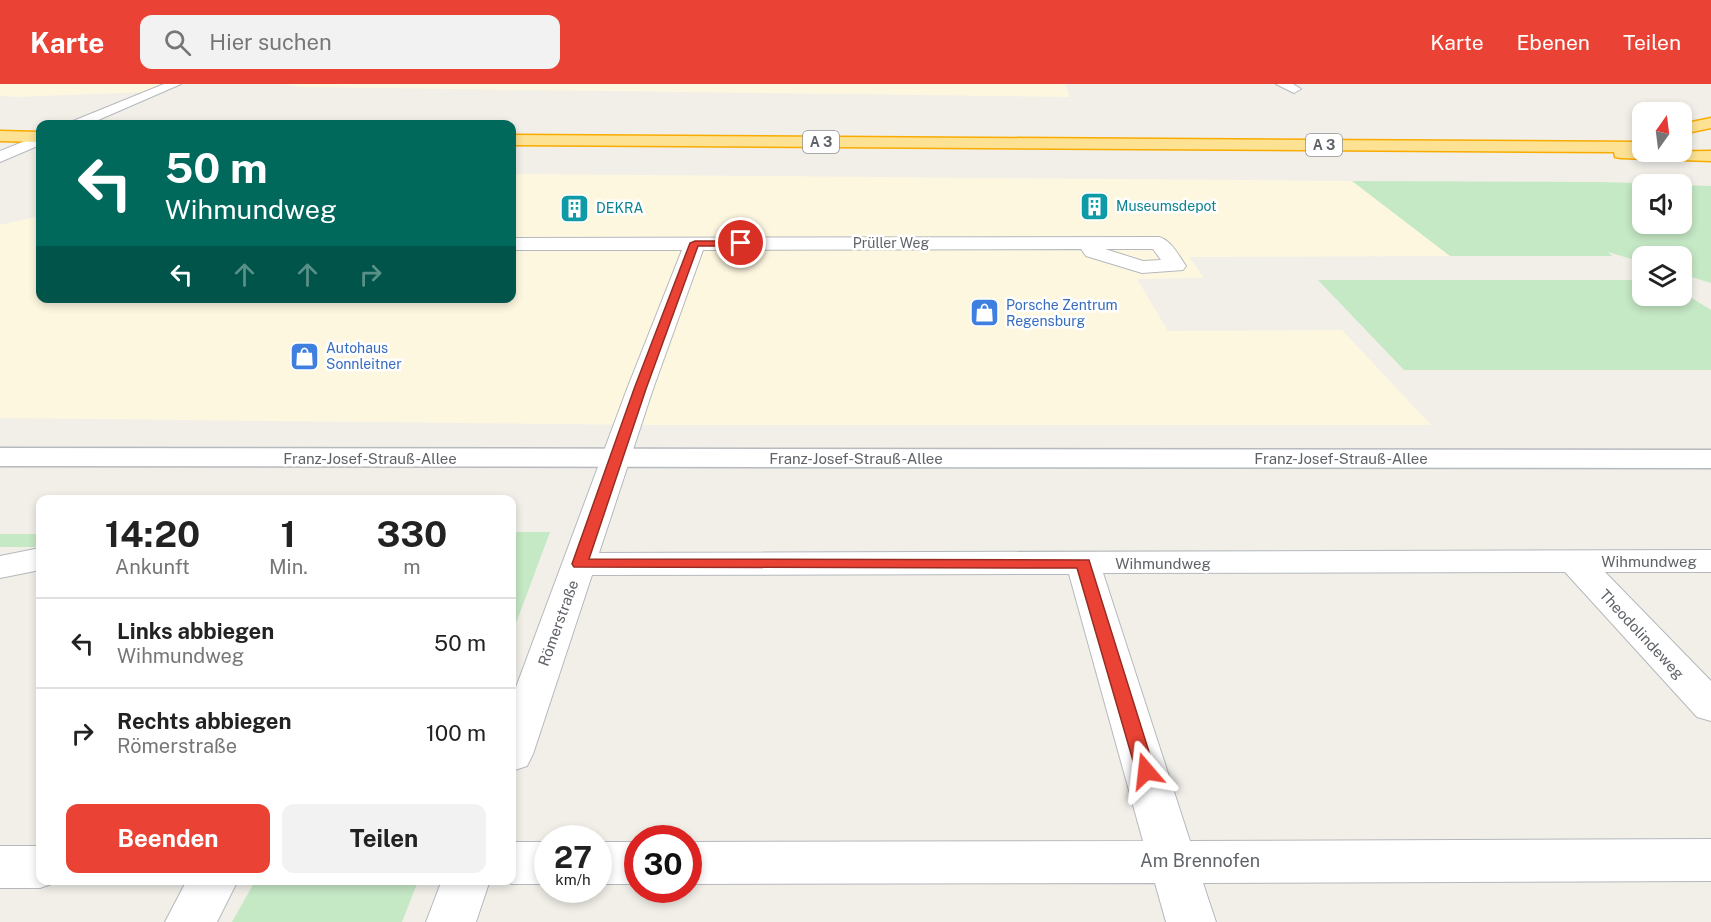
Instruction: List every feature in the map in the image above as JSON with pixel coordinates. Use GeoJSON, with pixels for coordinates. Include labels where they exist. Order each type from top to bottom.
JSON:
{"type":"FeatureCollection","features":[{"type":"Feature","properties":{"kind":"highway"},"geometry":{"type":"LineString","coordinates":[[1692,127],[1711,123]]}},
{"type":"Feature","properties":{"kind":"highway"},"geometry":{"type":"LineString","coordinates":[[0,128],[36,128]]}},
{"type":"Feature","properties":{"kind":"highway","name":"A 3"},"geometry":{"type":"LineString","coordinates":[[516,131],[1632,138]]}},
{"type":"Feature","properties":{"kind":"highway","name":"A 3"},"geometry":{"type":"LineString","coordinates":[[1469,137],[1489,134],[1632,132]]}},
{"type":"Feature","properties":{"kind":"highway"},"geometry":{"type":"LineString","coordinates":[[0,136],[36,138]]}},
{"type":"Feature","properties":{"kind":"highway"},"geometry":{"type":"LineString","coordinates":[[1692,138],[1711,139]]}},
{"type":"Feature","properties":{"kind":"highway","name":"A 3"},"geometry":{"type":"LineString","coordinates":[[516,140],[1632,147]]}},
{"type":"Feature","properties":{"kind":"highway","name":"A 3"},"geometry":{"type":"LineString","coordinates":[[1517,146],[1569,152],[1711,156]]}},
{"type":"Feature","properties":{"kind":"highway"},"geometry":{"type":"LineString","coordinates":[[1692,147],[1711,147]]}},
{"type":"Feature","properties":{"kind":"street"},"geometry":{"type":"LineString","coordinates":[[89,120],[175,84]]}},
{"type":"Feature","properties":{"kind":"street"},"geometry":{"type":"LineString","coordinates":[[4,155],[36,140]]}},
{"type":"Feature","properties":{"kind":"street"},"geometry":{"type":"LineString","coordinates":[[616,458],[695,243]]}},
{"type":"Feature","properties":{"kind":"street","name":"Prüller Weg"},"geometry":{"type":"LineString","coordinates":[[516,244],[1087,243]]}},
{"type":"Feature","properties":{"kind":"street","name":"Franz-Josef-Strauß-Allee"},"geometry":{"type":"LineString","coordinates":[[0,457],[1711,459]]}},
{"type":"Feature","properties":{"kind":"street","name":"Römerstraße"},"geometry":{"type":"LineString","coordinates":[[516,743],[616,458]]}},
{"type":"Feature","properties":{"kind":"street"},"geometry":{"type":"LineString","coordinates":[[2,569],[36,560]]}},
{"type":"Feature","properties":{"kind":"street","name":"Theodolindeweg"},"geometry":{"type":"LineString","coordinates":[[1574,561],[1711,706]]}},
{"type":"Feature","properties":{"kind":"street","name":"Wihmundweg"},"geometry":{"type":"LineString","coordinates":[[580,564],[1711,561]]}},
{"type":"Feature","properties":{"kind":"street"},"geometry":{"type":"LineString","coordinates":[[1083,563],[1191,922]]}},
{"type":"Feature","properties":{"kind":"street","name":"Am Brennofen"},"geometry":{"type":"LineString","coordinates":[[702,863],[1711,860]]}},
{"type":"Feature","properties":{"kind":"street"},"geometry":{"type":"LineString","coordinates":[[516,863],[534,863]]}},
{"type":"Feature","properties":{"kind":"street"},"geometry":{"type":"LineString","coordinates":[[190,922],[211,885]]}},
{"type":"Feature","properties":{"kind":"street"},"geometry":{"type":"LineString","coordinates":[[451,922],[464,885]]}},
{"type":"Feature","properties":{"kind":"shaded area"},"geometry":{"type":"Polygon","coordinates":[[[0,84],[162,84],[147,92],[17,97],[0,96],[0,84]]]}},
{"type":"Feature","properties":{"kind":"shaded area"},"geometry":{"type":"Polygon","coordinates":[[[283,84],[1065,84],[1070,97],[302,87],[283,84]]]}},
{"type":"Feature","properties":{"kind":"shaded area"},"geometry":{"type":"Polygon","coordinates":[[[516,174],[1352,181],[1450,256],[1189,257],[1204,278],[1137,279],[1168,331],[1342,330],[1431,425],[650,425],[0,418],[0,225],[36,217],[36,303],[516,303],[516,174]]]}},
{"type":"Feature","properties":{"kind":"green space"},"geometry":{"type":"Polygon","coordinates":[[[1352,181],[1632,183],[1632,234],[1692,234],[1692,185],[1711,186],[1711,283],[1692,277],[1692,246],[1632,246],[1632,259],[1608,252],[1612,256],[1450,256],[1352,181]]]}},
{"type":"Feature","properties":{"kind":"green space"},"geometry":{"type":"Polygon","coordinates":[[[1318,280],[1632,280],[1632,306],[1692,306],[1692,298],[1711,310],[1711,370],[1404,370],[1318,280]]]}},
{"type":"Feature","properties":{"kind":"green space"},"geometry":{"type":"Polygon","coordinates":[[[516,532],[550,532],[516,623],[516,532]]]}},
{"type":"Feature","properties":{"kind":"green space"},"geometry":{"type":"Polygon","coordinates":[[[0,534],[36,534],[36,547],[0,547],[0,534]]]}},
{"type":"Feature","properties":{"kind":"green space"},"geometry":{"type":"Polygon","coordinates":[[[253,885],[416,885],[402,922],[232,922],[253,885]]]}},
{"type":"Feature","properties":{"kind":"place","name":"Museumsdepot"},"geometry":{"type":"Point","coordinates":[1095,206]}},
{"type":"Feature","properties":{"kind":"place","name":"DEKRA"},"geometry":{"type":"Point","coordinates":[575,208]}},
{"type":"Feature","properties":{"kind":"place","name":"Porsche Zentrum Regensburg"},"geometry":{"type":"Point","coordinates":[985,313]}},
{"type":"Feature","properties":{"kind":"place","name":"Autohaus Sonnleitner"},"geometry":{"type":"Point","coordinates":[305,356]}},
{"type":"Feature","properties":{"kind":"route"},"geometry":{"type":"LineString","coordinates":[[741,243],[695,243],[664,322],[580,564],[1083,563],[1146,771]]}}]}
